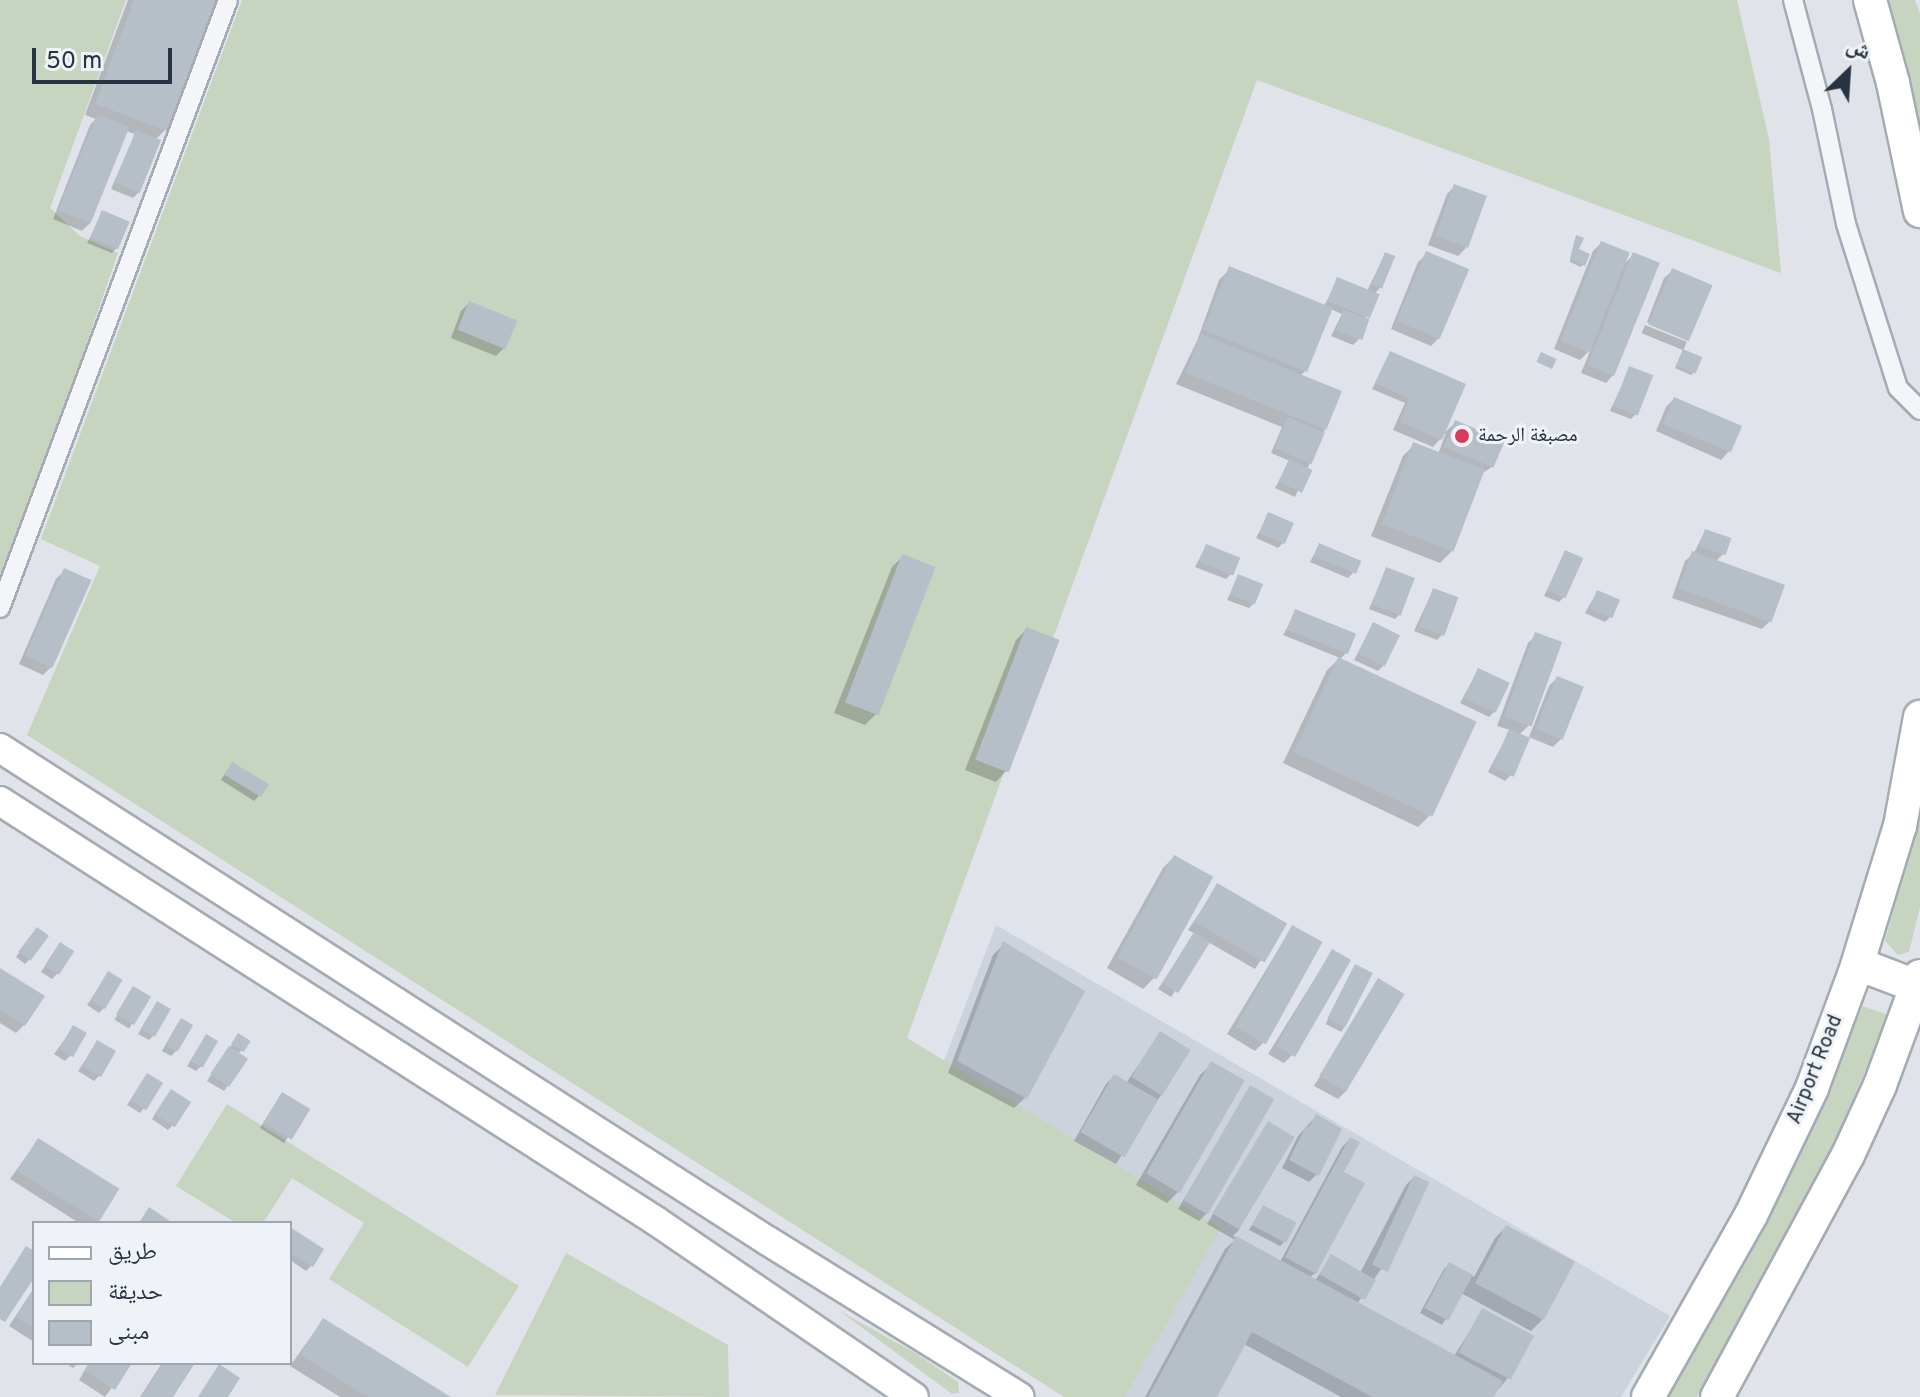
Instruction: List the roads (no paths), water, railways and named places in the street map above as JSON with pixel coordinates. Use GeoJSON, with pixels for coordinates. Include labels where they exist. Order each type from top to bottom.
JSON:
{"type":"FeatureCollection","features":[{"type":"Feature","properties":{"kind":"highway"},"geometry":{"type":"LineString","coordinates":[[1870,0],[1893,83],[1920,211]]}},
{"type":"Feature","properties":{"kind":"highway","name":"Airport Road"},"geometry":{"type":"LineString","coordinates":[[1648,1397],[1758,1201],[1812,1088],[1858,964],[1900,826],[1920,717]]}},
{"type":"Feature","properties":{"kind":"highway"},"geometry":{"type":"LineString","coordinates":[[1717,1397],[1848,1155],[1880,1085],[1918,981],[1858,964]]}},
{"type":"Feature","properties":{"kind":"main road"},"geometry":{"type":"LineString","coordinates":[[0,748],[704,1200],[986,1386],[1020,1397]]}},
{"type":"Feature","properties":{"kind":"main road"},"geometry":{"type":"LineString","coordinates":[[0,801],[656,1221],[914,1397]]}},
{"type":"Feature","properties":{"kind":"street"},"geometry":{"type":"LineString","coordinates":[[0,608],[228,0]]}},
{"type":"Feature","properties":{"kind":"street"},"geometry":{"type":"LineString","coordinates":[[1793,0],[1822,109],[1846,224],[1898,388],[1920,410]]}},
{"type":"Feature","properties":{"kind":"place","name":"مصبغة الرحمة"},"geometry":{"type":"Point","coordinates":[1462,436]}}]}
